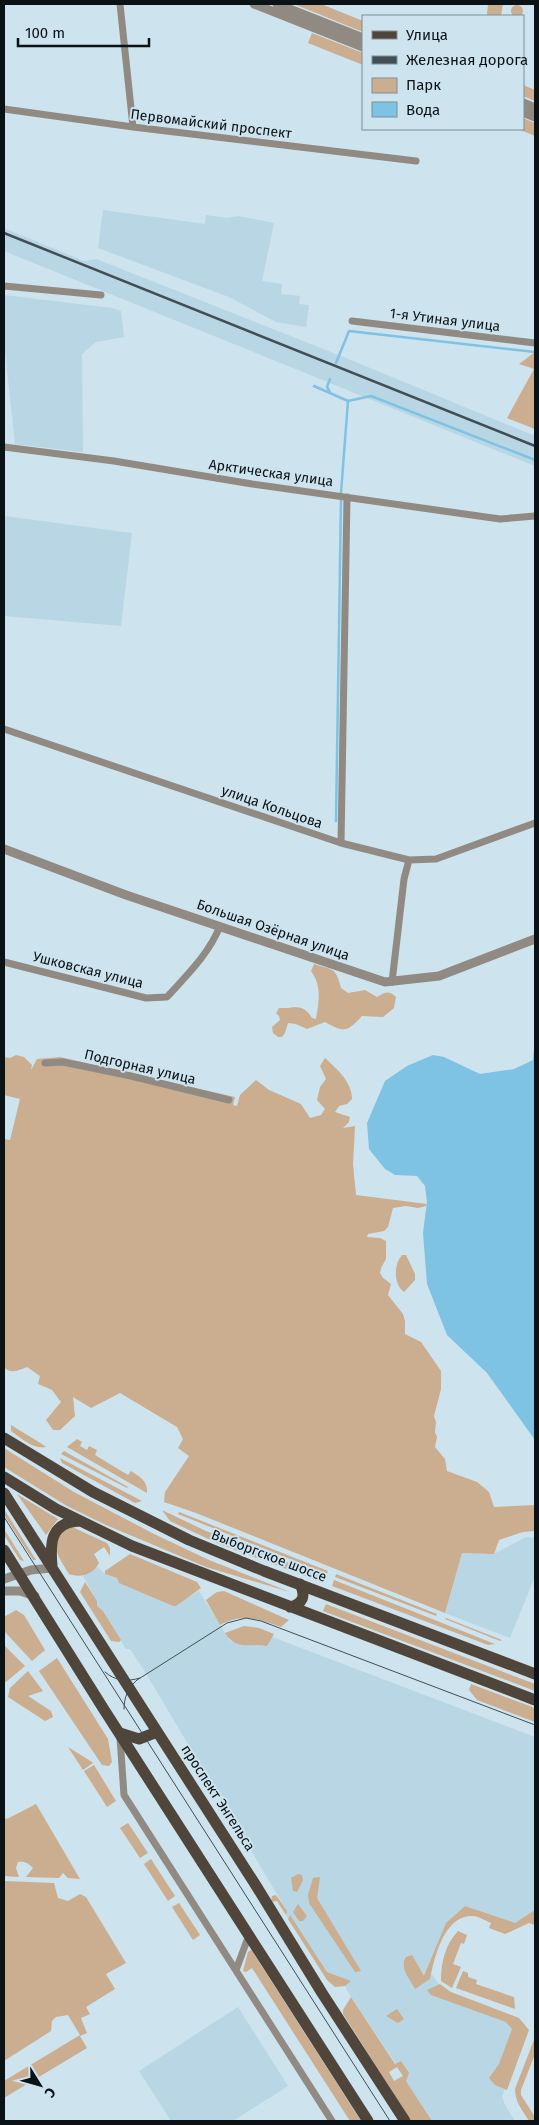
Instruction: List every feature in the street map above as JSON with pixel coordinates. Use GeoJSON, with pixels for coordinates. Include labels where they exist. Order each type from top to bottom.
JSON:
{"type":"FeatureCollection","features":[{"type":"Feature","properties":{"kind":"main road","name":"Выборгское шоссе"},"geometry":{"type":"LineString","coordinates":[[4,1438],[78,1483],[139,1516],[206,1547],[535,1674]]}},
{"type":"Feature","properties":{"kind":"main road"},"geometry":{"type":"LineString","coordinates":[[4,1477],[79,1521],[132,1546],[535,1700]]}},
{"type":"Feature","properties":{"kind":"main road","name":"проспект Энгельса"},"geometry":{"type":"LineString","coordinates":[[4,1493],[405,2121]]}},
{"type":"Feature","properties":{"kind":"main road"},"geometry":{"type":"LineString","coordinates":[[52,1568],[51,1550],[55,1534],[66,1523],[79,1521]]}},
{"type":"Feature","properties":{"kind":"main road"},"geometry":{"type":"LineString","coordinates":[[4,1550],[368,2121]]}},
{"type":"Feature","properties":{"kind":"main road"},"geometry":{"type":"LineString","coordinates":[[290,1607],[299,1604],[303,1599],[304,1594],[300,1584]]}},
{"type":"Feature","properties":{"kind":"main road"},"geometry":{"type":"LineString","coordinates":[[120,1733],[139,1739],[157,1732]]}},
{"type":"Feature","properties":{"kind":"street"},"geometry":{"type":"LineString","coordinates":[[120,4],[133,128]]}},
{"type":"Feature","properties":{"kind":"street"},"geometry":{"type":"LineString","coordinates":[[254,4],[362,48]]}},
{"type":"Feature","properties":{"kind":"street"},"geometry":{"type":"LineString","coordinates":[[278,4],[362,38]]}},
{"type":"Feature","properties":{"kind":"street","name":"Первомайский проспект"},"geometry":{"type":"LineString","coordinates":[[4,108],[133,128],[416,161]]}},
{"type":"Feature","properties":{"kind":"street"},"geometry":{"type":"LineString","coordinates":[[4,286],[101,295]]}},
{"type":"Feature","properties":{"kind":"street","name":"1-я Утиная улица"},"geometry":{"type":"LineString","coordinates":[[352,321],[535,343]]}},
{"type":"Feature","properties":{"kind":"street","name":"Арктическая улица"},"geometry":{"type":"LineString","coordinates":[[4,447],[114,461],[500,519],[535,516]]}},
{"type":"Feature","properties":{"kind":"street"},"geometry":{"type":"LineString","coordinates":[[341,843],[347,497]]}},
{"type":"Feature","properties":{"kind":"street","name":"улица Кольцова"},"geometry":{"type":"LineString","coordinates":[[4,730],[341,843],[409,860],[436,859],[535,823]]}},
{"type":"Feature","properties":{"kind":"street","name":"Большая Озёрная улица"},"geometry":{"type":"LineString","coordinates":[[4,850],[126,895],[385,982],[439,976],[535,939]]}},
{"type":"Feature","properties":{"kind":"street"},"geometry":{"type":"LineString","coordinates":[[392,982],[404,879],[409,860]]}},
{"type":"Feature","properties":{"kind":"street","name":"Ушковская улица"},"geometry":{"type":"LineString","coordinates":[[4,962],[146,998],[162,998],[166,997],[195,967],[216,936],[220,926]]}},
{"type":"Feature","properties":{"kind":"street","name":"Подгорная улица"},"geometry":{"type":"LineString","coordinates":[[45,1063],[73,1064],[229,1100]]}},
{"type":"Feature","properties":{"kind":"street"},"geometry":{"type":"LineString","coordinates":[[4,1579],[20,1573],[52,1568]]}},
{"type":"Feature","properties":{"kind":"street"},"geometry":{"type":"LineString","coordinates":[[4,1591],[20,1591],[35,1596]]}},
{"type":"Feature","properties":{"kind":"street"},"geometry":{"type":"LineString","coordinates":[[120,1733],[124,1795],[332,2121]]}},
{"type":"Feature","properties":{"kind":"street"},"geometry":{"type":"LineString","coordinates":[[236,1970],[249,1935]]}},
{"type":"Feature","properties":{"kind":"shaded area"},"geometry":{"type":"Polygon","coordinates":[[[103,210],[205,224],[206,215],[227,218],[238,216],[274,223],[262,281],[282,284],[281,294],[300,296],[299,304],[309,305],[306,327],[276,322],[229,297],[98,248],[103,210]]]}},
{"type":"Feature","properties":{"kind":"shaded area"},"geometry":{"type":"Polygon","coordinates":[[[4,228],[84,261],[96,259],[341,356],[535,436],[535,466],[4,251],[4,228]]]}},
{"type":"Feature","properties":{"kind":"shaded area"},"geometry":{"type":"Polygon","coordinates":[[[4,295],[112,308],[121,311],[124,337],[96,342],[82,354],[83,452],[15,444],[4,343],[4,295]]]}},
{"type":"Feature","properties":{"kind":"shaded area"},"geometry":{"type":"Polygon","coordinates":[[[4,516],[132,533],[121,626],[4,616],[4,516]]]}},
{"type":"Feature","properties":{"kind":"shaded area"},"geometry":{"type":"Polygon","coordinates":[[[526,1537],[535,1538],[535,1576],[510,1638],[445,1613],[462,1553],[494,1554],[526,1537]]]}},
{"type":"Feature","properties":{"kind":"shaded area"},"geometry":{"type":"Polygon","coordinates":[[[98,1567],[105,1574],[117,1578],[119,1583],[173,1606],[199,1591],[230,1641],[242,1645],[266,1646],[272,1637],[535,1737],[535,1910],[515,1924],[465,1906],[446,1923],[428,1969],[445,1993],[511,2017],[520,2052],[502,2096],[515,2121],[432,2121],[406,2081],[401,2061],[396,2064],[348,1992],[345,1986],[350,1981],[327,1972],[289,1915],[288,1919],[287,1911],[144,1670],[130,1649],[126,1649],[103,1611],[97,1606],[97,1601],[83,1576],[98,1567]]]}},
{"type":"Feature","properties":{"kind":"shaded area"},"geometry":{"type":"Polygon","coordinates":[[[238,2007],[288,2086],[233,2121],[171,2121],[139,2071],[238,2007]]]}},
{"type":"Feature","properties":{"kind":"green space"},"geometry":{"type":"Polygon","coordinates":[[[294,4],[321,4],[362,21],[362,32],[294,4]]]}},
{"type":"Feature","properties":{"kind":"green space"},"geometry":{"type":"Polygon","coordinates":[[[488,4],[503,4],[501,15],[487,15],[488,4]]]}},
{"type":"Feature","properties":{"kind":"green space"},"geometry":{"type":"Polygon","coordinates":[[[515,5],[519,5],[523,9],[521,15],[513,15],[511,13],[511,9],[515,5]]]}},
{"type":"Feature","properties":{"kind":"green space"},"geometry":{"type":"Polygon","coordinates":[[[312,33],[362,53],[362,65],[308,43],[312,33]]]}},
{"type":"Feature","properties":{"kind":"green space"},"geometry":{"type":"Polygon","coordinates":[[[524,85],[535,90],[535,101],[524,96],[524,85]]]}},
{"type":"Feature","properties":{"kind":"green space"},"geometry":{"type":"Polygon","coordinates":[[[524,118],[535,123],[535,136],[520,130],[524,130],[524,118]]]}},
{"type":"Feature","properties":{"kind":"green space"},"geometry":{"type":"Polygon","coordinates":[[[535,352],[535,429],[507,418],[534,369],[519,364],[535,352]]]}},
{"type":"Feature","properties":{"kind":"green space"},"geometry":{"type":"Polygon","coordinates":[[[314,964],[326,967],[336,973],[341,988],[348,993],[365,990],[377,997],[385,993],[391,993],[396,997],[394,1008],[383,1017],[362,1016],[353,1025],[345,1029],[337,1028],[325,1022],[307,1029],[288,1023],[285,1033],[282,1037],[278,1037],[273,1033],[272,1027],[280,1020],[276,1013],[279,1008],[298,1007],[316,1019],[319,994],[317,982],[311,971],[314,964]]]}},
{"type":"Feature","properties":{"kind":"green space"},"geometry":{"type":"Polygon","coordinates":[[[16,1055],[24,1057],[32,1065],[31,1070],[37,1059],[60,1057],[235,1097],[233,1105],[237,1106],[240,1095],[256,1080],[269,1090],[301,1104],[310,1118],[321,1115],[325,1109],[317,1100],[320,1087],[326,1079],[320,1066],[325,1058],[330,1062],[347,1081],[351,1093],[352,1099],[347,1104],[339,1106],[335,1112],[350,1117],[349,1122],[343,1128],[355,1126],[353,1164],[356,1195],[427,1204],[418,1208],[406,1206],[393,1208],[388,1227],[384,1231],[368,1234],[367,1237],[380,1238],[386,1241],[386,1259],[380,1273],[391,1284],[388,1295],[403,1314],[405,1334],[421,1342],[441,1371],[441,1389],[434,1416],[437,1437],[435,1447],[445,1459],[447,1471],[477,1482],[489,1492],[494,1507],[535,1505],[535,1531],[523,1532],[499,1540],[494,1554],[462,1553],[445,1613],[196,1513],[164,1502],[165,1492],[189,1456],[178,1448],[183,1439],[177,1427],[120,1393],[91,1408],[73,1397],[75,1416],[60,1430],[53,1430],[46,1420],[61,1402],[52,1390],[38,1384],[40,1376],[27,1367],[9,1371],[4,1367],[4,1139],[10,1140],[20,1099],[4,1095],[4,1057],[10,1058],[16,1055]]]}},
{"type":"Feature","properties":{"kind":"green space"},"geometry":{"type":"Polygon","coordinates":[[[402,1255],[406,1255],[415,1274],[415,1280],[404,1292],[396,1279],[397,1263],[402,1255]]]}},
{"type":"Feature","properties":{"kind":"green space"},"geometry":{"type":"Polygon","coordinates":[[[11,1425],[46,1447],[37,1447],[28,1443],[11,1431],[11,1425]]]}},
{"type":"Feature","properties":{"kind":"green space"},"geometry":{"type":"Polygon","coordinates":[[[77,1439],[82,1442],[80,1446],[87,1450],[89,1446],[97,1450],[95,1455],[128,1475],[131,1471],[140,1477],[145,1482],[147,1493],[67,1447],[77,1439]]]}},
{"type":"Feature","properties":{"kind":"green space"},"geometry":{"type":"Polygon","coordinates":[[[4,1448],[74,1492],[154,1534],[209,1560],[290,1592],[206,1567],[106,1525],[67,1506],[4,1467],[4,1448]]]}},
{"type":"Feature","properties":{"kind":"green space"},"geometry":{"type":"Polygon","coordinates":[[[64,1451],[128,1487],[61,1454],[64,1451]]]}},
{"type":"Feature","properties":{"kind":"green space"},"geometry":{"type":"Polygon","coordinates":[[[60,1458],[142,1501],[135,1503],[62,1463],[60,1458]]]}},
{"type":"Feature","properties":{"kind":"green space"},"geometry":{"type":"Polygon","coordinates":[[[17,1494],[58,1519],[46,1535],[17,1494]]]}},
{"type":"Feature","properties":{"kind":"green space"},"geometry":{"type":"Polygon","coordinates":[[[4,1509],[36,1560],[33,1560],[4,1515],[4,1509]]]}},
{"type":"Feature","properties":{"kind":"green space"},"geometry":{"type":"Polygon","coordinates":[[[162,1510],[206,1531],[326,1577],[324,1583],[219,1544],[170,1521],[162,1510]]]}},
{"type":"Feature","properties":{"kind":"green space"},"geometry":{"type":"Polygon","coordinates":[[[179,1512],[328,1571],[327,1574],[178,1514],[179,1512]]]}},
{"type":"Feature","properties":{"kind":"green space"},"geometry":{"type":"Polygon","coordinates":[[[72,1527],[107,1543],[110,1548],[110,1556],[104,1547],[94,1554],[99,1563],[86,1575],[77,1576],[69,1574],[57,1554],[55,1541],[63,1531],[72,1527]]]}},
{"type":"Feature","properties":{"kind":"green space"},"geometry":{"type":"Polygon","coordinates":[[[4,1529],[24,1561],[20,1560],[4,1535],[4,1529]]]}},
{"type":"Feature","properties":{"kind":"green space"},"geometry":{"type":"Polygon","coordinates":[[[130,1554],[197,1582],[201,1588],[176,1606],[173,1606],[119,1583],[117,1578],[105,1574],[105,1571],[130,1554]]]}},
{"type":"Feature","properties":{"kind":"green space"},"geometry":{"type":"Polygon","coordinates":[[[336,1574],[437,1614],[436,1616],[335,1577],[336,1574]]]}},
{"type":"Feature","properties":{"kind":"green space"},"geometry":{"type":"Polygon","coordinates":[[[334,1580],[495,1644],[488,1645],[332,1586],[334,1580]]]}},
{"type":"Feature","properties":{"kind":"green space"},"geometry":{"type":"Polygon","coordinates":[[[85,1582],[97,1601],[97,1606],[103,1611],[121,1640],[119,1642],[111,1641],[80,1592],[85,1582]]]}},
{"type":"Feature","properties":{"kind":"green space"},"geometry":{"type":"Polygon","coordinates":[[[224,1591],[289,1620],[281,1627],[243,1618],[220,1625],[206,1600],[217,1592],[224,1591]]]}},
{"type":"Feature","properties":{"kind":"green space"},"geometry":{"type":"Polygon","coordinates":[[[326,1604],[535,1684],[535,1691],[323,1611],[326,1604]]]}},
{"type":"Feature","properties":{"kind":"green space"},"geometry":{"type":"Polygon","coordinates":[[[16,1610],[24,1615],[45,1650],[32,1661],[4,1631],[4,1617],[16,1610]]]}},
{"type":"Feature","properties":{"kind":"green space"},"geometry":{"type":"Polygon","coordinates":[[[446,1618],[502,1640],[500,1641],[446,1618]]]}},
{"type":"Feature","properties":{"kind":"green space"},"geometry":{"type":"Polygon","coordinates":[[[244,1626],[259,1628],[274,1634],[267,1646],[238,1644],[229,1639],[225,1633],[244,1626]]]}},
{"type":"Feature","properties":{"kind":"green space"},"geometry":{"type":"Polygon","coordinates":[[[4,1645],[25,1666],[6,1682],[4,1681],[4,1645]]]}},
{"type":"Feature","properties":{"kind":"green space"},"geometry":{"type":"Polygon","coordinates":[[[57,1658],[108,1739],[112,1762],[109,1766],[102,1765],[39,1671],[57,1658]]]}},
{"type":"Feature","properties":{"kind":"green space"},"geometry":{"type":"Polygon","coordinates":[[[28,1671],[43,1691],[28,1696],[51,1711],[53,1717],[45,1721],[8,1697],[10,1688],[28,1671]]]}},
{"type":"Feature","properties":{"kind":"green space"},"geometry":{"type":"Polygon","coordinates":[[[471,1684],[535,1708],[535,1722],[477,1700],[469,1690],[471,1684]]]}},
{"type":"Feature","properties":{"kind":"green space"},"geometry":{"type":"Polygon","coordinates":[[[68,1747],[92,1762],[93,1763],[83,1770],[68,1747]]]}},
{"type":"Feature","properties":{"kind":"green space"},"geometry":{"type":"Polygon","coordinates":[[[94,1765],[116,1801],[107,1807],[84,1771],[94,1765]]]}},
{"type":"Feature","properties":{"kind":"green space"},"geometry":{"type":"Polygon","coordinates":[[[36,1804],[80,1879],[68,1878],[63,1873],[59,1878],[26,1877],[33,1868],[23,1862],[18,1862],[16,1868],[19,1877],[4,1876],[4,1818],[7,1819],[36,1804]]]}},
{"type":"Feature","properties":{"kind":"green space"},"geometry":{"type":"Polygon","coordinates":[[[128,1823],[148,1853],[140,1858],[120,1828],[128,1823]]]}},
{"type":"Feature","properties":{"kind":"green space"},"geometry":{"type":"Polygon","coordinates":[[[151,1859],[175,1896],[168,1901],[144,1864],[151,1859]]]}},
{"type":"Feature","properties":{"kind":"green space"},"geometry":{"type":"Polygon","coordinates":[[[298,1874],[302,1875],[303,1880],[297,1892],[293,1891],[291,1878],[298,1874]]]}},
{"type":"Feature","properties":{"kind":"green space"},"geometry":{"type":"Polygon","coordinates":[[[320,1877],[317,1898],[361,1971],[355,1972],[309,1903],[308,1895],[313,1878],[320,1877]]]}},
{"type":"Feature","properties":{"kind":"green space"},"geometry":{"type":"Polygon","coordinates":[[[4,1881],[54,1883],[58,1898],[68,1901],[80,1894],[86,1897],[126,1963],[106,1974],[115,1989],[86,2007],[90,2014],[81,2018],[87,2033],[80,2036],[87,2048],[4,2098],[4,2081],[80,2035],[68,2015],[56,2017],[52,2021],[51,2031],[4,2061],[4,1881]]]}},
{"type":"Feature","properties":{"kind":"green space"},"geometry":{"type":"Polygon","coordinates":[[[276,1895],[287,1911],[286,1915],[277,1901],[271,1902],[272,1896],[276,1895]]]}},
{"type":"Feature","properties":{"kind":"green space"},"geometry":{"type":"Polygon","coordinates":[[[179,1903],[200,1935],[193,1940],[172,1907],[179,1903]]]}},
{"type":"Feature","properties":{"kind":"green space"},"geometry":{"type":"Polygon","coordinates":[[[298,1904],[307,1916],[303,1921],[299,1921],[293,1912],[298,1904]]]}},
{"type":"Feature","properties":{"kind":"green space"},"geometry":{"type":"Polygon","coordinates":[[[465,1906],[515,1923],[535,1910],[535,1925],[529,1923],[505,1934],[489,1928],[491,1923],[480,1918],[473,1916],[463,1917],[455,1922],[442,1939],[434,1960],[430,1979],[415,1989],[404,1969],[406,1957],[412,1955],[424,1976],[446,1923],[465,1906]]]}},
{"type":"Feature","properties":{"kind":"green space"},"geometry":{"type":"Polygon","coordinates":[[[290,1915],[327,1972],[351,1981],[345,1986],[335,1987],[327,1980],[288,1919],[290,1915]]]}},
{"type":"Feature","properties":{"kind":"green space"},"geometry":{"type":"Polygon","coordinates":[[[458,1931],[467,1935],[464,1944],[461,1943],[453,1964],[461,1967],[452,1988],[441,1981],[442,1967],[447,1948],[458,1931]]]}},
{"type":"Feature","properties":{"kind":"green space"},"geometry":{"type":"Polygon","coordinates":[[[251,1950],[361,2121],[350,2121],[252,1968],[246,1972],[243,1971],[248,1952],[251,1950]]]}},
{"type":"Feature","properties":{"kind":"green space"},"geometry":{"type":"Polygon","coordinates":[[[463,1971],[468,1973],[468,1977],[477,1980],[476,1984],[514,1997],[515,2009],[456,1988],[463,1971]]]}},
{"type":"Feature","properties":{"kind":"green space"},"geometry":{"type":"Polygon","coordinates":[[[440,1984],[451,1992],[519,2018],[529,2030],[507,2090],[495,2085],[489,2078],[499,2064],[512,2029],[506,2022],[431,1995],[427,1990],[440,1984]]]}},
{"type":"Feature","properties":{"kind":"green space"},"geometry":{"type":"Polygon","coordinates":[[[351,1997],[395,2064],[401,2061],[409,2073],[406,2081],[432,2121],[411,2121],[343,2014],[343,2010],[351,1997]],[[397,2067],[389,2072],[394,2081],[403,2076],[397,2067]]]}},
{"type":"Feature","properties":{"kind":"green space"},"geometry":{"type":"Polygon","coordinates":[[[397,2009],[404,2019],[398,2023],[386,2016],[397,2009]]]}},
{"type":"Feature","properties":{"kind":"green space"},"geometry":{"type":"Polygon","coordinates":[[[535,2037],[535,2054],[521,2090],[521,2095],[535,2117],[535,2121],[529,2121],[518,2102],[515,2089],[535,2037]]]}},
{"type":"Feature","properties":{"kind":"water"},"geometry":{"type":"Polygon","coordinates":[[[534,1049],[535,1440],[487,1373],[447,1335],[427,1284],[423,1233],[427,1202],[425,1186],[417,1176],[395,1175],[385,1169],[369,1149],[367,1123],[385,1081],[407,1066],[433,1055],[444,1057],[480,1074],[514,1069],[533,1060],[534,1049]]]}},
{"type":"Feature","properties":{"kind":"waterway"},"geometry":{"type":"LineString","coordinates":[[336,363],[349,331],[535,352]]}},
{"type":"Feature","properties":{"kind":"waterway"},"geometry":{"type":"LineString","coordinates":[[330,379],[327,387],[330,392]]}},
{"type":"Feature","properties":{"kind":"waterway"},"geometry":{"type":"LineString","coordinates":[[314,386],[348,401],[371,396],[535,460]]}},
{"type":"Feature","properties":{"kind":"waterway"},"geometry":{"type":"LineString","coordinates":[[341,493],[348,401]]}},
{"type":"Feature","properties":{"kind":"waterway"},"geometry":{"type":"LineString","coordinates":[[336,821],[341,501]]}},
{"type":"Feature","properties":{"kind":"tram line"},"geometry":{"type":"LineString","coordinates":[[4,1517],[390,2121]]}},
{"type":"Feature","properties":{"kind":"tram line"},"geometry":{"type":"LineString","coordinates":[[124,1709],[127,1693],[137,1680],[227,1623],[246,1618],[261,1621],[535,1725]]}},
{"type":"Feature","properties":{"kind":"tram line"},"geometry":{"type":"LineString","coordinates":[[105,1672],[121,1680],[140,1678]]}},
{"type":"Feature","properties":{"kind":"railway"},"geometry":{"type":"LineString","coordinates":[[4,233],[535,446]]}}]}
